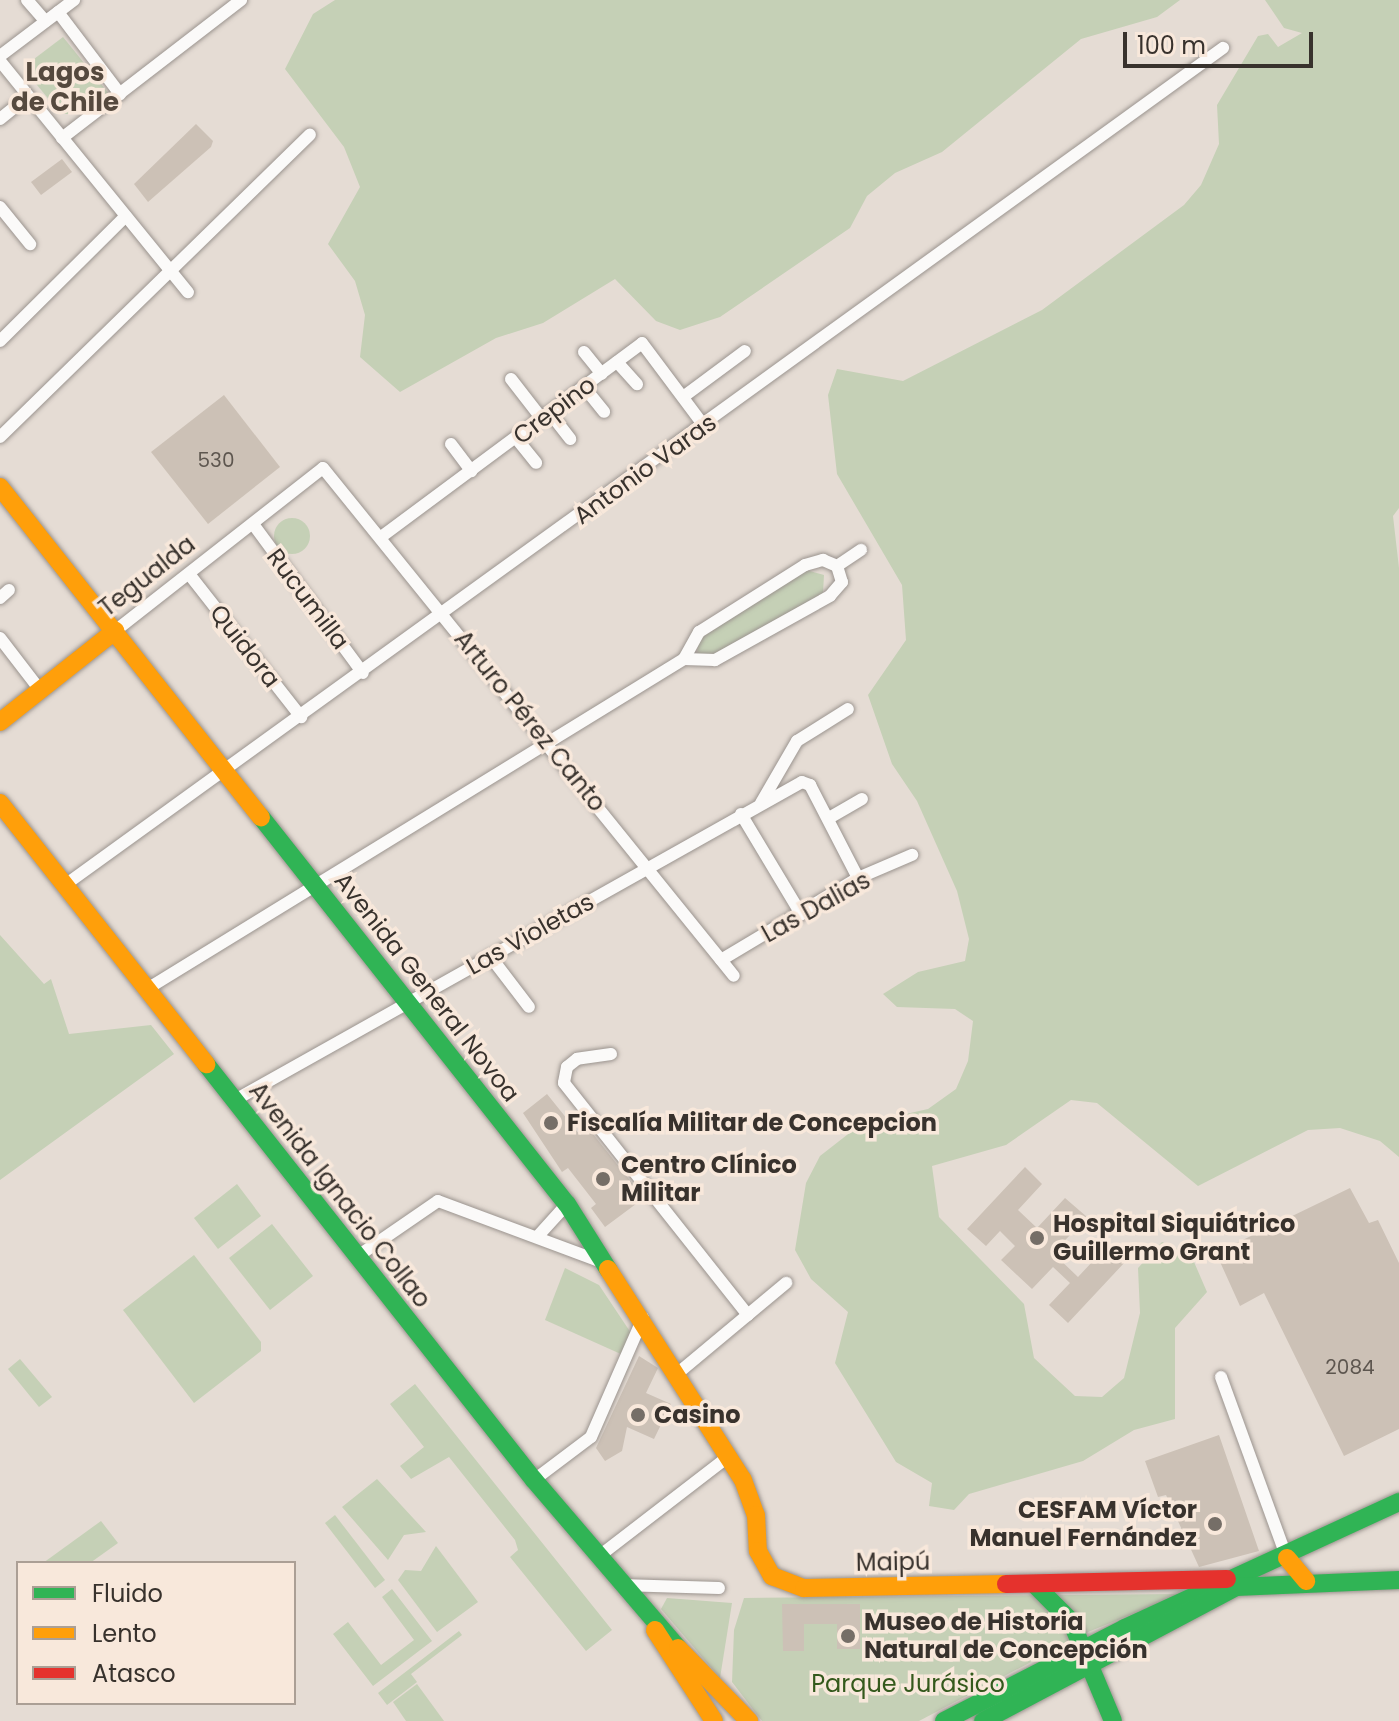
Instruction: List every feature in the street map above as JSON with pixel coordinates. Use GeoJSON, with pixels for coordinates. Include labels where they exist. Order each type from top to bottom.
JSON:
{"type":"FeatureCollection","features":[{"type":"Feature","properties":{"kind":"main road","name":"Avenida General Novoa"},"geometry":{"type":"LineString","coordinates":[[0,487],[567,1204],[729,1456],[752,1499],[758,1551]]}},
{"type":"Feature","properties":{"kind":"main road","name":"Tegualda"},"geometry":{"type":"LineString","coordinates":[[0,722],[115,631]]}},
{"type":"Feature","properties":{"kind":"main road","name":"Avenida Ignacio Collao"},"geometry":{"type":"LineString","coordinates":[[0,803],[534,1480],[646,1614],[749,1721]]}},
{"type":"Feature","properties":{"kind":"main road"},"geometry":{"type":"LineString","coordinates":[[944,1721],[1087,1656],[1399,1502]]}},
{"type":"Feature","properties":{"kind":"main road","name":"Maipú"},"geometry":{"type":"LineString","coordinates":[[758,1551],[772,1576],[796,1587],[1399,1580]]}},
{"type":"Feature","properties":{"kind":"main road"},"geometry":{"type":"LineString","coordinates":[[1287,1558],[1306,1581]]}},
{"type":"Feature","properties":{"kind":"main road"},"geometry":{"type":"LineString","coordinates":[[1034,1584],[1065,1613],[1087,1656],[1113,1721]]}},
{"type":"Feature","properties":{"kind":"main road","name":"Avenida Ignacio Collao"},"geometry":{"type":"LineString","coordinates":[[646,1614],[686,1686],[714,1721]]}},
{"type":"Feature","properties":{"kind":"main road"},"geometry":{"type":"LineString","coordinates":[[983,1721],[1087,1656]]}},
{"type":"Feature","properties":{"kind":"street"},"geometry":{"type":"LineString","coordinates":[[27,0],[45,21]]}},
{"type":"Feature","properties":{"kind":"street"},"geometry":{"type":"LineString","coordinates":[[74,0],[0,58],[188,292]]}},
{"type":"Feature","properties":{"kind":"street"},"geometry":{"type":"LineString","coordinates":[[62,138],[241,0]]}},
{"type":"Feature","properties":{"kind":"street"},"geometry":{"type":"LineString","coordinates":[[58,12],[120,94]]}},
{"type":"Feature","properties":{"kind":"street"},"geometry":{"type":"LineString","coordinates":[[13,77],[23,39]]}},
{"type":"Feature","properties":{"kind":"street","name":"Antonio Varas"},"geometry":{"type":"LineString","coordinates":[[65,885],[445,615],[1223,48]]}},
{"type":"Feature","properties":{"kind":"street"},"geometry":{"type":"LineString","coordinates":[[0,119],[28,96]]}},
{"type":"Feature","properties":{"kind":"street"},"geometry":{"type":"LineString","coordinates":[[0,437],[172,273],[310,135]]}},
{"type":"Feature","properties":{"kind":"street"},"geometry":{"type":"LineString","coordinates":[[0,207],[30,244]]}},
{"type":"Feature","properties":{"kind":"street"},"geometry":{"type":"LineString","coordinates":[[0,341],[126,216]]}},
{"type":"Feature","properties":{"kind":"street","name":"Crepino"},"geometry":{"type":"LineString","coordinates":[[381,537],[642,343],[704,426]]}},
{"type":"Feature","properties":{"kind":"street"},"geometry":{"type":"LineString","coordinates":[[683,397],[745,351]]}},
{"type":"Feature","properties":{"kind":"street"},"geometry":{"type":"LineString","coordinates":[[584,352],[602,374]]}},
{"type":"Feature","properties":{"kind":"street"},"geometry":{"type":"LineString","coordinates":[[617,362],[637,384]]}},
{"type":"Feature","properties":{"kind":"street"},"geometry":{"type":"LineString","coordinates":[[511,379],[570,439]]}},
{"type":"Feature","properties":{"kind":"street"},"geometry":{"type":"LineString","coordinates":[[584,387],[604,412]]}},
{"type":"Feature","properties":{"kind":"street"},"geometry":{"type":"LineString","coordinates":[[516,438],[536,463]]}},
{"type":"Feature","properties":{"kind":"street"},"geometry":{"type":"LineString","coordinates":[[451,444],[471,471]]}},
{"type":"Feature","properties":{"kind":"street","name":"Arturo Pérez Canto"},"geometry":{"type":"LineString","coordinates":[[323,468],[734,976]]}},
{"type":"Feature","properties":{"kind":"street","name":"Tegualda"},"geometry":{"type":"LineString","coordinates":[[115,631],[323,468]]}},
{"type":"Feature","properties":{"kind":"street","name":"Rucumilla"},"geometry":{"type":"LineString","coordinates":[[253,524],[363,673]]}},
{"type":"Feature","properties":{"kind":"street"},"geometry":{"type":"LineString","coordinates":[[837,566],[861,550]]}},
{"type":"Feature","properties":{"kind":"street"},"geometry":{"type":"LineString","coordinates":[[147,989],[684,659],[699,632],[805,565],[823,560],[837,566],[842,582],[830,596],[715,660],[684,659]]}},
{"type":"Feature","properties":{"kind":"street","name":"Quidora"},"geometry":{"type":"LineString","coordinates":[[189,574],[301,717]]}},
{"type":"Feature","properties":{"kind":"street"},"geometry":{"type":"LineString","coordinates":[[0,638],[40,690]]}},
{"type":"Feature","properties":{"kind":"street"},"geometry":{"type":"LineString","coordinates":[[761,803],[797,741],[848,709]]}},
{"type":"Feature","properties":{"kind":"street","name":"Las Violetas"},"geometry":{"type":"LineString","coordinates":[[235,1100],[761,803],[807,782],[829,818]]}},
{"type":"Feature","properties":{"kind":"street"},"geometry":{"type":"LineString","coordinates":[[858,878],[829,818],[862,799]]}},
{"type":"Feature","properties":{"kind":"street"},"geometry":{"type":"LineString","coordinates":[[741,814],[801,914]]}},
{"type":"Feature","properties":{"kind":"street","name":"Las Dalias"},"geometry":{"type":"LineString","coordinates":[[721,960],[858,878],[912,855]]}},
{"type":"Feature","properties":{"kind":"street"},"geometry":{"type":"LineString","coordinates":[[490,956],[529,1007]]}},
{"type":"Feature","properties":{"kind":"street"},"geometry":{"type":"LineString","coordinates":[[611,1054],[577,1059],[567,1067],[564,1083],[748,1315]]}},
{"type":"Feature","properties":{"kind":"street"},"geometry":{"type":"LineString","coordinates":[[358,1256],[438,1201],[608,1264]]}},
{"type":"Feature","properties":{"kind":"street"},"geometry":{"type":"LineString","coordinates":[[538,1236],[567,1204]]}},
{"type":"Feature","properties":{"kind":"street"},"geometry":{"type":"LineString","coordinates":[[678,1373],[786,1283]]}},
{"type":"Feature","properties":{"kind":"street"},"geometry":{"type":"LineString","coordinates":[[534,1480],[591,1437],[643,1318]]}},
{"type":"Feature","properties":{"kind":"street"},"geometry":{"type":"LineString","coordinates":[[1221,1377],[1287,1558]]}},
{"type":"Feature","properties":{"kind":"street"},"geometry":{"type":"LineString","coordinates":[[598,1557],[729,1456]]}},
{"type":"Feature","properties":{"kind":"street"},"geometry":{"type":"LineString","coordinates":[[621,1585],[719,1588]]}},
{"type":"Feature","properties":{"kind":"green space"},"geometry":{"type":"Polygon","coordinates":[[[335,0],[1180,0],[1157,17],[1081,39],[942,152],[895,173],[867,196],[850,228],[720,317],[680,330],[656,321],[615,279],[543,323],[496,338],[400,392],[360,357],[365,315],[355,281],[328,244],[360,187],[344,147],[285,69],[313,14],[335,0]]]}},
{"type":"Feature","properties":{"kind":"green space"},"geometry":{"type":"Polygon","coordinates":[[[1265,0],[1399,0],[1399,508],[1393,516],[1399,568],[1399,1157],[1380,1141],[1340,1128],[1308,1130],[1198,1186],[1097,1103],[1071,1100],[1006,1145],[932,1166],[939,1217],[1024,1304],[1034,1358],[1075,1396],[1102,1397],[1124,1378],[1140,1313],[1138,1268],[1162,1242],[1191,1255],[1207,1292],[1175,1328],[1175,1419],[1134,1430],[1083,1461],[969,1494],[954,1510],[929,1506],[932,1483],[896,1462],[835,1363],[848,1312],[811,1279],[795,1250],[806,1183],[820,1156],[861,1124],[928,1109],[956,1089],[968,1061],[973,1021],[955,1009],[897,1007],[883,994],[918,972],[965,961],[969,939],[957,891],[917,801],[892,764],[868,695],[906,640],[902,585],[837,474],[828,395],[837,369],[903,381],[1042,310],[1184,205],[1201,185],[1219,144],[1217,105],[1258,36],[1268,34],[1278,47],[1302,33],[1284,28],[1265,0]]]}},
{"type":"Feature","properties":{"kind":"green space"},"geometry":{"type":"Polygon","coordinates":[[[63,37],[110,95],[79,114],[61,114],[32,79],[34,59],[63,37]]]}},
{"type":"Feature","properties":{"kind":"green space"},"geometry":{"type":"Polygon","coordinates":[[[292,518],[305,523],[310,536],[305,549],[292,554],[279,549],[274,536],[279,523],[292,518]]]}},
{"type":"Feature","properties":{"kind":"green space"},"geometry":{"type":"Polygon","coordinates":[[[806,570],[824,575],[823,593],[713,655],[697,657],[698,640],[806,570]]]}},
{"type":"Feature","properties":{"kind":"green space"},"geometry":{"type":"Polygon","coordinates":[[[0,935],[44,984],[51,979],[69,1034],[151,1025],[174,1054],[0,1180],[0,935]]]}},
{"type":"Feature","properties":{"kind":"green space"},"geometry":{"type":"Polygon","coordinates":[[[237,1184],[261,1216],[218,1249],[194,1218],[237,1184]]]}},
{"type":"Feature","properties":{"kind":"green space"},"geometry":{"type":"Polygon","coordinates":[[[272,1224],[313,1276],[270,1310],[229,1258],[272,1224]]]}},
{"type":"Feature","properties":{"kind":"green space"},"geometry":{"type":"Polygon","coordinates":[[[194,1255],[261,1342],[261,1351],[194,1403],[123,1310],[194,1255]]]}},
{"type":"Feature","properties":{"kind":"green space"},"geometry":{"type":"Polygon","coordinates":[[[565,1268],[599,1285],[635,1339],[623,1355],[545,1320],[565,1268]]]}},
{"type":"Feature","properties":{"kind":"green space"},"geometry":{"type":"Polygon","coordinates":[[[20,1359],[52,1397],[39,1407],[8,1369],[20,1359]]]}},
{"type":"Feature","properties":{"kind":"green space"},"geometry":{"type":"Polygon","coordinates":[[[415,1384],[612,1630],[586,1651],[510,1557],[518,1550],[515,1540],[449,1457],[411,1479],[400,1466],[424,1447],[390,1404],[415,1384]]]}},
{"type":"Feature","properties":{"kind":"green space"},"geometry":{"type":"Polygon","coordinates":[[[377,1479],[426,1532],[404,1535],[388,1560],[342,1507],[377,1479]]]}},
{"type":"Feature","properties":{"kind":"green space"},"geometry":{"type":"Polygon","coordinates":[[[335,1515],[385,1580],[375,1588],[325,1523],[335,1515]]]}},
{"type":"Feature","properties":{"kind":"green space"},"geometry":{"type":"Polygon","coordinates":[[[101,1521],[118,1543],[93,1561],[46,1561],[101,1521]]]}},
{"type":"Feature","properties":{"kind":"green space"},"geometry":{"type":"Polygon","coordinates":[[[436,1546],[478,1602],[437,1632],[398,1580],[405,1570],[421,1571],[436,1546]]]}},
{"type":"Feature","properties":{"kind":"green space"},"geometry":{"type":"Polygon","coordinates":[[[392,1589],[432,1641],[373,1686],[333,1634],[348,1622],[381,1665],[414,1640],[382,1597],[392,1589]]]}},
{"type":"Feature","properties":{"kind":"green space","name":"Parque Jurásico"},"geometry":{"type":"Polygon","coordinates":[[[1182,1594],[1088,1632],[919,1721],[762,1721],[732,1682],[734,1630],[744,1598],[1182,1594]]]}},
{"type":"Feature","properties":{"kind":"green space"},"geometry":{"type":"Polygon","coordinates":[[[667,1598],[732,1603],[720,1678],[661,1609],[667,1598]]]}},
{"type":"Feature","properties":{"kind":"green space"},"geometry":{"type":"Polygon","coordinates":[[[459,1631],[462,1635],[411,1674],[417,1682],[387,1705],[378,1693],[459,1631]]]}},
{"type":"Feature","properties":{"kind":"green space"},"geometry":{"type":"Polygon","coordinates":[[[417,1684],[444,1721],[406,1721],[393,1702],[417,1684]]]}},
{"type":"Feature","properties":{"kind":"building"},"geometry":{"type":"Polygon","coordinates":[[[196,124],[213,141],[211,147],[148,202],[134,184],[196,124]]]}},
{"type":"Feature","properties":{"kind":"building"},"geometry":{"type":"Polygon","coordinates":[[[62,159],[72,172],[41,195],[31,182],[62,159]]]}},
{"type":"Feature","properties":{"kind":"building"},"geometry":{"type":"Polygon","coordinates":[[[224,395],[280,467],[208,524],[151,452],[224,395]]]}},
{"type":"Feature","properties":{"kind":"building","name":"Centro Clínico Militar"},"geometry":{"type":"Polygon","coordinates":[[[547,1094],[580,1135],[589,1129],[644,1198],[605,1227],[591,1208],[596,1204],[568,1168],[562,1172],[523,1113],[547,1094]]]}},
{"type":"Feature","properties":{"kind":"building","name":"Hospital Siquiátrico Guillermo Grant"},"geometry":{"type":"Polygon","coordinates":[[[1025,1167],[1042,1184],[1018,1210],[1037,1228],[1065,1198],[1087,1217],[1053,1253],[1078,1277],[1107,1246],[1125,1262],[1068,1323],[1049,1305],[1070,1283],[1053,1267],[1032,1289],[1001,1260],[1015,1246],[1000,1231],[986,1246],[967,1229],[1025,1167]]]}},
{"type":"Feature","properties":{"kind":"building"},"geometry":{"type":"Polygon","coordinates":[[[1350,1188],[1369,1223],[1378,1220],[1399,1263],[1399,1429],[1344,1456],[1264,1293],[1240,1306],[1216,1253],[1350,1188]]]}},
{"type":"Feature","properties":{"kind":"building","name":"Casino"},"geometry":{"type":"Polygon","coordinates":[[[639,1356],[658,1368],[646,1393],[671,1404],[654,1439],[627,1427],[622,1451],[605,1461],[596,1448],[639,1356]]]}},
{"type":"Feature","properties":{"kind":"building","name":"CESFAM Víctor Manuel Fernández"},"geometry":{"type":"Polygon","coordinates":[[[1219,1435],[1259,1551],[1199,1567],[1166,1495],[1158,1497],[1145,1461],[1219,1435]]]}},
{"type":"Feature","properties":{"kind":"building","name":"Museo de Historia Natural de Concepción"},"geometry":{"type":"Polygon","coordinates":[[[782,1604],[860,1604],[860,1649],[837,1649],[837,1624],[804,1624],[804,1651],[783,1651],[782,1604]]]}},
{"type":"Feature","properties":{"kind":"traffic: fast"},"geometry":{"type":"LineString","coordinates":[[261,817],[567,1204],[608,1269]]}},
{"type":"Feature","properties":{"kind":"traffic: fast"},"geometry":{"type":"LineString","coordinates":[[206,1064],[534,1480],[678,1648]]}},
{"type":"Feature","properties":{"kind":"traffic: fast"},"geometry":{"type":"LineString","coordinates":[[944,1721],[1125,1628],[1399,1502]]}},
{"type":"Feature","properties":{"kind":"traffic: fast"},"geometry":{"type":"LineString","coordinates":[[983,1721],[1236,1587],[1399,1580]]}},
{"type":"Feature","properties":{"kind":"traffic: fast"},"geometry":{"type":"LineString","coordinates":[[1034,1584],[1071,1621],[1113,1721]]}},
{"type":"Feature","properties":{"kind":"traffic: slow"},"geometry":{"type":"LineString","coordinates":[[0,487],[261,817]]}},
{"type":"Feature","properties":{"kind":"traffic: slow"},"geometry":{"type":"LineString","coordinates":[[0,722],[115,631]]}},
{"type":"Feature","properties":{"kind":"traffic: slow"},"geometry":{"type":"LineString","coordinates":[[0,803],[206,1064]]}},
{"type":"Feature","properties":{"kind":"traffic: slow"},"geometry":{"type":"LineString","coordinates":[[608,1269],[743,1480],[756,1515],[758,1551],[772,1576],[804,1588],[1006,1584]]}},
{"type":"Feature","properties":{"kind":"traffic: slow"},"geometry":{"type":"LineString","coordinates":[[1287,1558],[1306,1581]]}},
{"type":"Feature","properties":{"kind":"traffic: slow"},"geometry":{"type":"LineString","coordinates":[[655,1630],[714,1721]]}},
{"type":"Feature","properties":{"kind":"traffic: slow"},"geometry":{"type":"LineString","coordinates":[[678,1648],[749,1721]]}},
{"type":"Feature","properties":{"kind":"traffic: jam"},"geometry":{"type":"LineString","coordinates":[[1006,1584],[1227,1579]]}},
{"type":"Feature","properties":{"kind":"place","name":"Fiscalía Militar de Concepcion"},"geometry":{"type":"Point","coordinates":[551,1123]}},
{"type":"Feature","properties":{"kind":"place","name":"Centro Clínico Militar"},"geometry":{"type":"Point","coordinates":[603,1179]}},
{"type":"Feature","properties":{"kind":"place","name":"Hospital Siquiátrico Guillermo Grant"},"geometry":{"type":"Point","coordinates":[1037,1238]}},
{"type":"Feature","properties":{"kind":"place","name":"Casino"},"geometry":{"type":"Point","coordinates":[638,1415]}},
{"type":"Feature","properties":{"kind":"place","name":"CESFAM Víctor Manuel Fernández"},"geometry":{"type":"Point","coordinates":[1215,1524]}},
{"type":"Feature","properties":{"kind":"place","name":"Museo de Historia Natural de Concepción"},"geometry":{"type":"Point","coordinates":[848,1636]}},
{"type":"Feature","properties":{"kind":"district","name":"Lagos de Chile"},"geometry":{"type":"Point","coordinates":[65,88]}}]}
